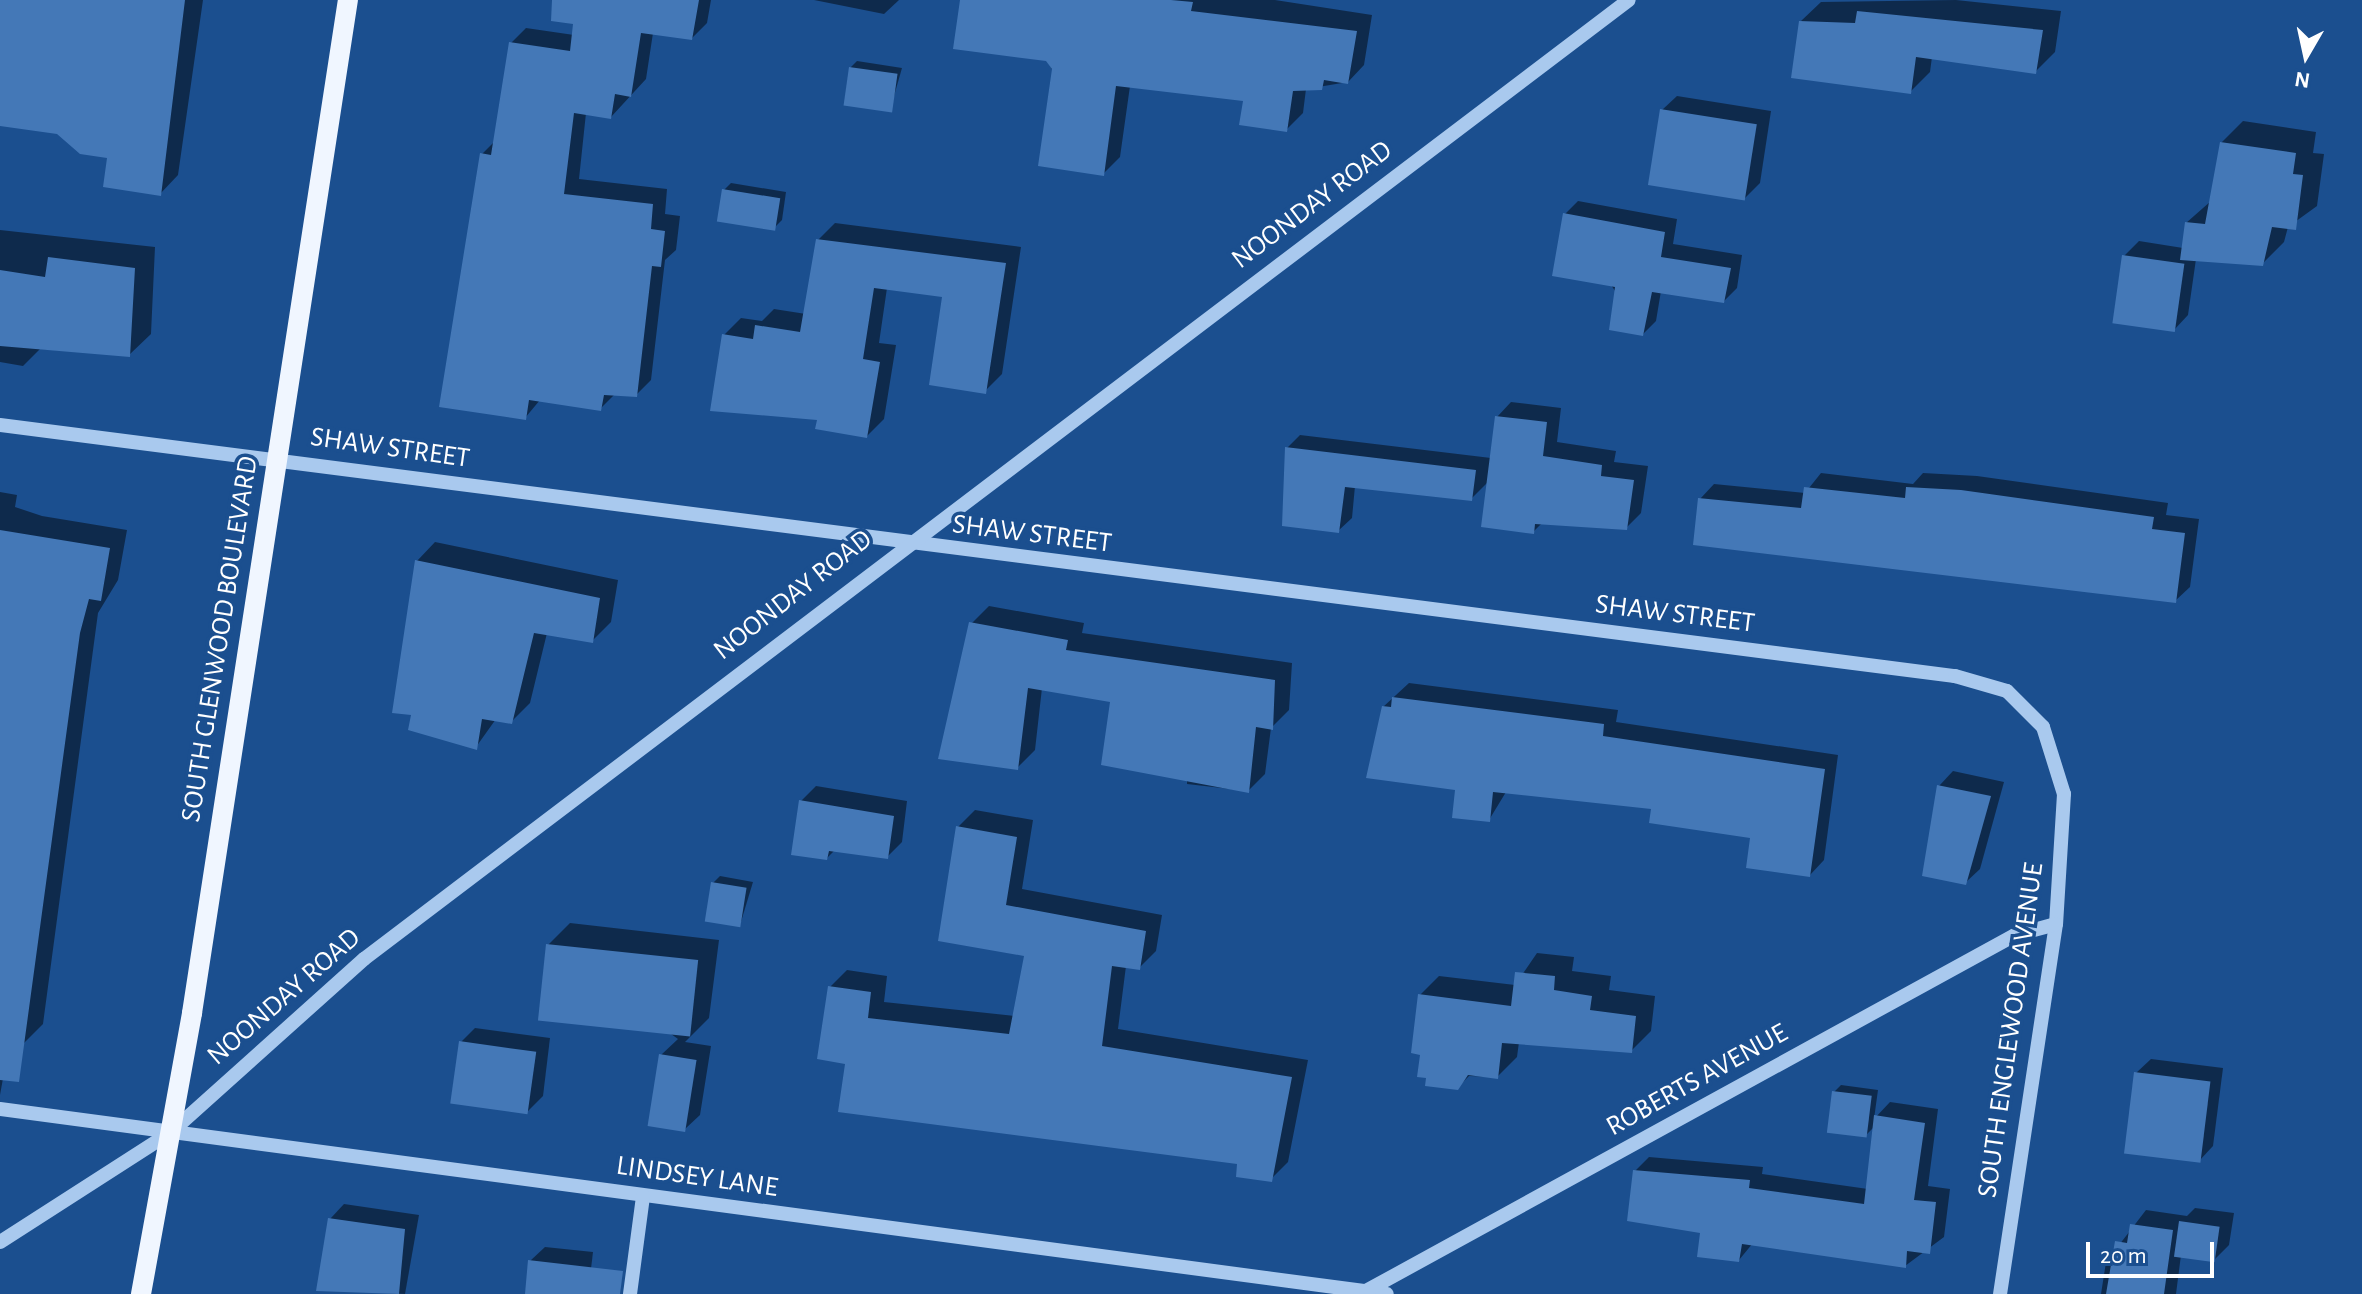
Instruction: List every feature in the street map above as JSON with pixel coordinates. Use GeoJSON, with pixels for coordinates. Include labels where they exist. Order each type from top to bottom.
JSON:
{"type":"FeatureCollection","features":[{"type":"Feature","properties":{"kind":"main road","name":"SOUTH GLENWOOD BOULEVARD"},"geometry":{"type":"LineString","coordinates":[[140,1291],[170,1133],[348,0]]}},
{"type":"Feature","properties":{"kind":"street","name":"NOONDAY ROAD"},"geometry":{"type":"LineString","coordinates":[[0,1242],[170,1133],[364,959],[902,544],[1629,0]]}},
{"type":"Feature","properties":{"kind":"street","name":"SHAW STREET"},"geometry":{"type":"LineString","coordinates":[[0,425],[275,458],[902,544],[1955,676],[2007,691],[2043,727]]}},
{"type":"Feature","properties":{"kind":"street","name":"SOUTH ENGLEWOOD AVENUE"},"geometry":{"type":"LineString","coordinates":[[2000,1294],[2056,924],[2064,794],[2043,727]]}},
{"type":"Feature","properties":{"kind":"street","name":"ROBERTS AVENUE"},"geometry":{"type":"LineString","coordinates":[[1366,1291],[2015,935],[2056,924]]}},
{"type":"Feature","properties":{"kind":"street","name":"LINDSEY LANE"},"geometry":{"type":"LineString","coordinates":[[0,1109],[1313,1290],[1387,1294]]}},
{"type":"Feature","properties":{"kind":"street"},"geometry":{"type":"LineString","coordinates":[[630,1294],[643,1196]]}},
{"type":"Feature","properties":{"kind":"building"},"geometry":{"type":"Polygon","coordinates":[[[0,0],[185,0],[161,196],[103,187],[107,158],[80,154],[57,134],[0,126],[0,0]]]}},
{"type":"Feature","properties":{"kind":"building"},"geometry":{"type":"Polygon","coordinates":[[[552,0],[699,0],[692,40],[641,33],[631,97],[615,94],[611,119],[574,113],[564,194],[653,204],[651,229],[665,231],[661,267],[652,266],[637,397],[604,395],[601,411],[529,400],[526,420],[439,407],[480,153],[491,155],[509,42],[570,51],[573,24],[551,21],[552,0]]]}},
{"type":"Feature","properties":{"kind":"building"},"geometry":{"type":"Polygon","coordinates":[[[960,0],[1171,0],[1193,2],[1191,11],[1357,31],[1348,84],[1324,80],[1322,90],[1293,91],[1287,132],[1239,125],[1243,101],[1116,86],[1104,176],[1038,166],[1052,69],[1046,61],[953,49],[960,0]]]}},
{"type":"Feature","properties":{"kind":"building"},"geometry":{"type":"Polygon","coordinates":[[[1857,11],[2043,30],[2036,74],[1916,57],[1911,94],[1791,78],[1799,21],[1855,23],[1857,11]]]}},
{"type":"Feature","properties":{"kind":"building"},"geometry":{"type":"Polygon","coordinates":[[[849,67],[898,74],[892,112],[844,106],[849,67]]]}},
{"type":"Feature","properties":{"kind":"building"},"geometry":{"type":"Polygon","coordinates":[[[1660,109],[1757,124],[1745,200],[1648,185],[1660,109]]]}},
{"type":"Feature","properties":{"kind":"building"},"geometry":{"type":"Polygon","coordinates":[[[2220,142],[2296,153],[2293,174],[2303,175],[2296,230],[2272,227],[2263,266],[2180,260],[2185,222],[2205,224],[2220,142]]]}},
{"type":"Feature","properties":{"kind":"building"},"geometry":{"type":"Polygon","coordinates":[[[722,189],[780,198],[775,231],[717,222],[722,189]]]}},
{"type":"Feature","properties":{"kind":"building"},"geometry":{"type":"Polygon","coordinates":[[[1563,213],[1665,232],[1661,257],[1731,268],[1724,303],[1652,292],[1643,336],[1609,330],[1615,287],[1552,276],[1563,213]]]}},
{"type":"Feature","properties":{"kind":"building"},"geometry":{"type":"Polygon","coordinates":[[[816,239],[1006,263],[986,394],[929,385],[942,297],[874,288],[863,359],[880,362],[867,438],[815,429],[817,420],[710,411],[722,334],[753,339],[755,325],[800,332],[816,239]]]}},
{"type":"Feature","properties":{"kind":"building"},"geometry":{"type":"Polygon","coordinates":[[[2122,255],[2184,264],[2175,332],[2112,323],[2122,255]]]}},
{"type":"Feature","properties":{"kind":"building"},"geometry":{"type":"Polygon","coordinates":[[[48,257],[135,268],[130,357],[0,346],[0,270],[45,277],[48,257]]]}},
{"type":"Feature","properties":{"kind":"building"},"geometry":{"type":"Polygon","coordinates":[[[1495,416],[1547,422],[1543,456],[1602,465],[1601,476],[1634,480],[1627,530],[1535,524],[1534,534],[1481,527],[1495,416]]]}},
{"type":"Feature","properties":{"kind":"building"},"geometry":{"type":"Polygon","coordinates":[[[1285,447],[1476,470],[1472,501],[1345,487],[1339,533],[1282,526],[1285,447]]]}},
{"type":"Feature","properties":{"kind":"building"},"geometry":{"type":"Polygon","coordinates":[[[1804,487],[1905,498],[1906,487],[1961,490],[2154,517],[2152,529],[2185,533],[2176,603],[1693,545],[1698,498],[1801,508],[1804,487]]]}},
{"type":"Feature","properties":{"kind":"building"},"geometry":{"type":"Polygon","coordinates":[[[0,530],[110,548],[101,601],[89,599],[80,633],[19,1082],[0,1080],[0,530]]]}},
{"type":"Feature","properties":{"kind":"building"},"geometry":{"type":"Polygon","coordinates":[[[415,560],[600,598],[593,643],[534,633],[512,724],[482,719],[477,750],[408,730],[411,715],[392,713],[415,560]]]}},
{"type":"Feature","properties":{"kind":"building"},"geometry":{"type":"Polygon","coordinates":[[[969,622],[1068,640],[1066,650],[1275,680],[1273,730],[1256,727],[1249,793],[1101,765],[1110,702],[1028,688],[1018,770],[938,759],[969,622]]]}},
{"type":"Feature","properties":{"kind":"building"},"geometry":{"type":"Polygon","coordinates":[[[1392,697],[1604,724],[1603,736],[1825,769],[1810,877],[1746,868],[1750,838],[1649,823],[1651,809],[1493,792],[1490,822],[1452,818],[1455,790],[1366,778],[1382,706],[1391,707],[1392,697]]]}},
{"type":"Feature","properties":{"kind":"building"},"geometry":{"type":"Polygon","coordinates":[[[1937,785],[1991,796],[1966,885],[1922,876],[1937,785]]]}},
{"type":"Feature","properties":{"kind":"building"},"geometry":{"type":"Polygon","coordinates":[[[799,800],[894,816],[888,859],[829,851],[827,860],[791,855],[799,800]]]}},
{"type":"Feature","properties":{"kind":"building"},"geometry":{"type":"Polygon","coordinates":[[[956,826],[1017,837],[1006,905],[1146,931],[1140,970],[1112,966],[1102,1046],[1292,1077],[1272,1182],[1236,1177],[1237,1164],[838,1112],[845,1064],[817,1059],[828,986],[871,992],[868,1018],[1009,1034],[1024,956],[938,941],[956,826]]]}},
{"type":"Feature","properties":{"kind":"building"},"geometry":{"type":"Polygon","coordinates":[[[711,882],[747,888],[740,927],[705,922],[711,882]]]}},
{"type":"Feature","properties":{"kind":"building"},"geometry":{"type":"Polygon","coordinates":[[[546,944],[698,960],[690,1037],[538,1021],[546,944]]]}},
{"type":"Feature","properties":{"kind":"building"},"geometry":{"type":"Polygon","coordinates":[[[1515,972],[1555,976],[1554,990],[1592,996],[1590,1010],[1636,1016],[1632,1053],[1502,1043],[1498,1079],[1468,1075],[1458,1090],[1425,1086],[1426,1078],[1417,1077],[1420,1055],[1411,1053],[1418,994],[1511,1006],[1515,972]]]}},
{"type":"Feature","properties":{"kind":"building"},"geometry":{"type":"Polygon","coordinates":[[[459,1041],[536,1052],[527,1114],[450,1103],[459,1041]]]}},
{"type":"Feature","properties":{"kind":"building"},"geometry":{"type":"Polygon","coordinates":[[[659,1054],[697,1060],[685,1132],[648,1126],[659,1054]]]}},
{"type":"Feature","properties":{"kind":"building"},"geometry":{"type":"Polygon","coordinates":[[[2134,1072],[2210,1081],[2200,1163],[2124,1153],[2134,1072]]]}},
{"type":"Feature","properties":{"kind":"building"},"geometry":{"type":"Polygon","coordinates":[[[1832,1091],[1872,1096],[1867,1138],[1827,1133],[1832,1091]]]}},
{"type":"Feature","properties":{"kind":"building"},"geometry":{"type":"Polygon","coordinates":[[[1874,1115],[1925,1123],[1914,1200],[1936,1202],[1930,1254],[1907,1251],[1906,1268],[1742,1244],[1739,1262],[1697,1257],[1700,1233],[1627,1221],[1633,1170],[1750,1180],[1749,1188],[1864,1204],[1874,1115]]]}},
{"type":"Feature","properties":{"kind":"building"},"geometry":{"type":"Polygon","coordinates":[[[328,1218],[405,1229],[399,1294],[316,1291],[328,1218]]]}},
{"type":"Feature","properties":{"kind":"building"},"geometry":{"type":"Polygon","coordinates":[[[2179,1221],[2220,1227],[2215,1262],[2174,1257],[2179,1221]]]}},
{"type":"Feature","properties":{"kind":"building"},"geometry":{"type":"Polygon","coordinates":[[[2130,1224],[2173,1230],[2164,1294],[2106,1294],[2115,1241],[2127,1243],[2130,1224]]]}},
{"type":"Feature","properties":{"kind":"building"},"geometry":{"type":"Polygon","coordinates":[[[528,1260],[623,1271],[620,1294],[525,1294],[528,1260]]]}}]}
